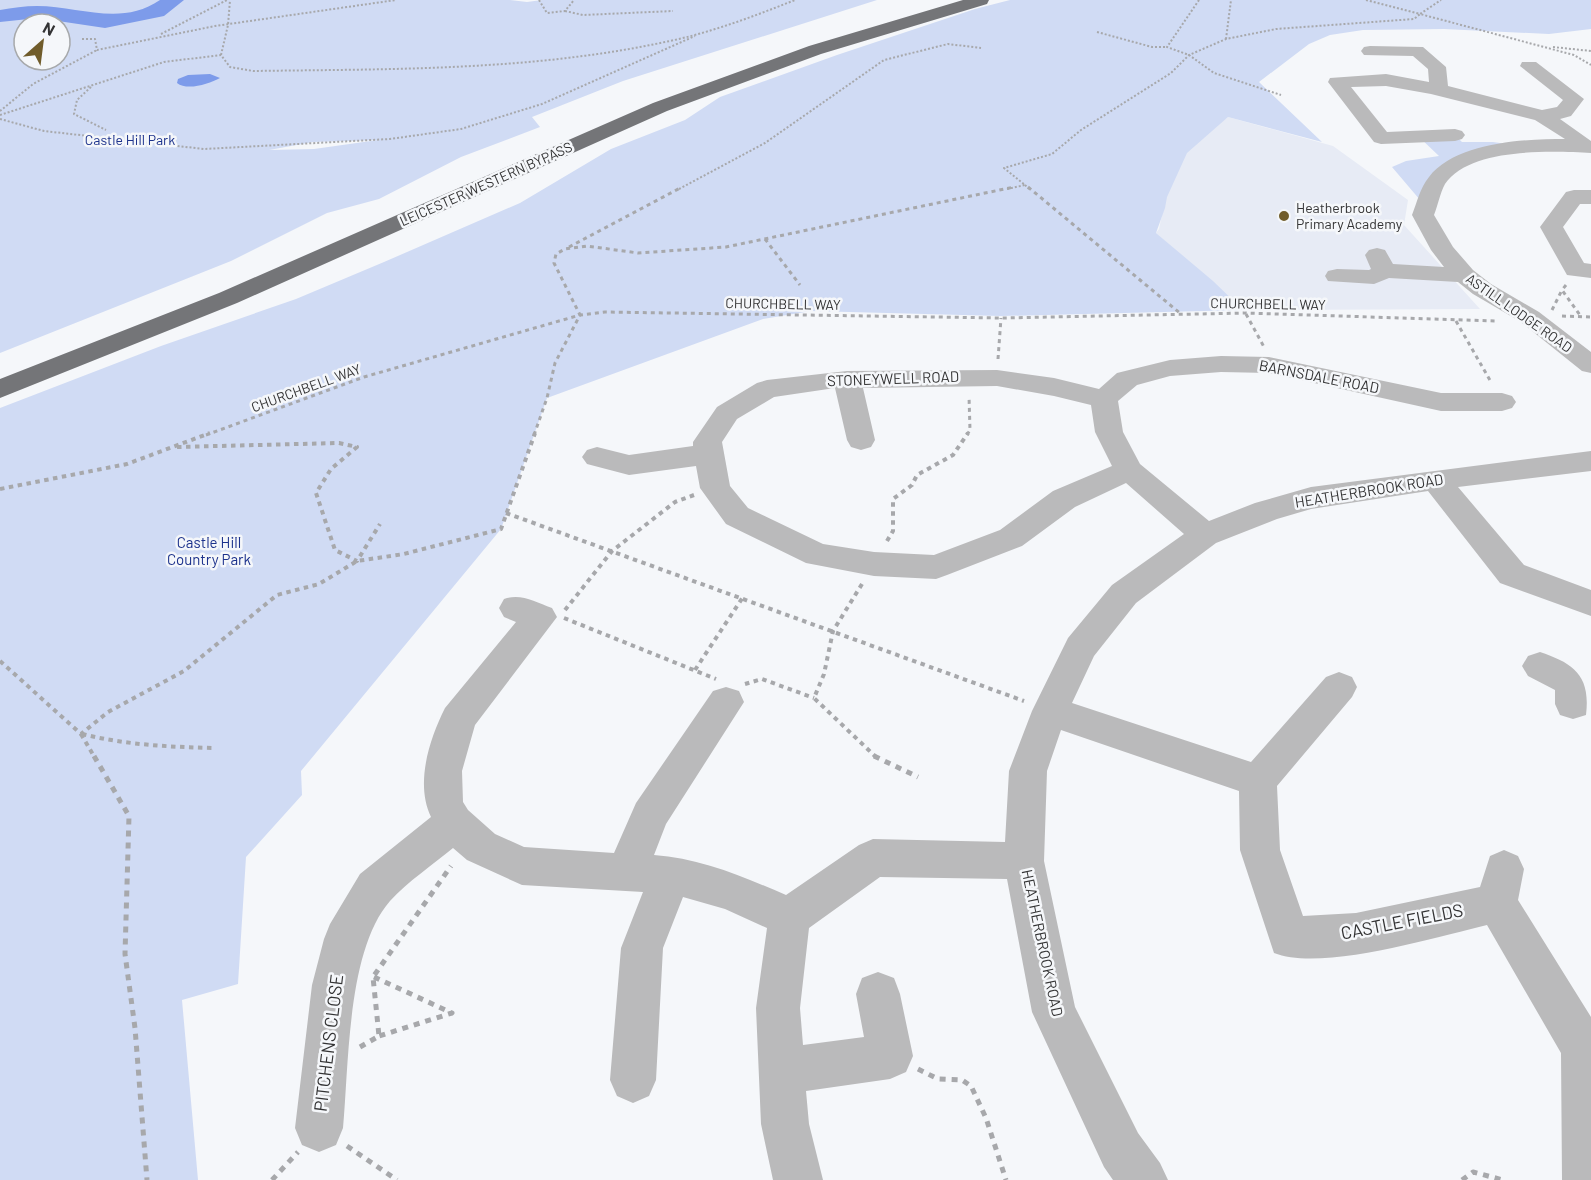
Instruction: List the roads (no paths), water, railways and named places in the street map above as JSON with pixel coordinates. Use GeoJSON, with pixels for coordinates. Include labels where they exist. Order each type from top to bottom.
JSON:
{"type":"FeatureCollection","features":[{"type":"Feature","properties":{"kind":"highway","name":"LEICESTER WESTERN BYPASS"},"geometry":{"type":"LineString","coordinates":[[0,367],[64,344],[210,284],[636,103],[777,50],[942,0]]}},
{"type":"Feature","properties":{"kind":"highway","name":"LEICESTER WESTERN BYPASS"},"geometry":{"type":"LineString","coordinates":[[0,389],[228,298],[670,103],[815,50],[981,0]]}},
{"type":"Feature","properties":{"kind":"street"},"geometry":{"type":"LineString","coordinates":[[1370,51],[1417,51],[1437,67],[1439,90]]}},
{"type":"Feature","properties":{"kind":"street"},"geometry":{"type":"LineString","coordinates":[[1529,66],[1574,99],[1564,112],[1542,116]]}},
{"type":"Feature","properties":{"kind":"street"},"geometry":{"type":"LineString","coordinates":[[1455,135],[1384,132],[1333,77],[1386,80],[1439,90],[1542,116],[1588,147]]}},
{"type":"Feature","properties":{"kind":"street","name":"ASTILL LODGE ROAD"},"geometry":{"type":"LineString","coordinates":[[1588,147],[1533,147],[1474,156],[1457,162],[1438,178],[1423,214],[1443,250],[1464,275],[1482,289],[1539,317],[1591,365]]}},
{"type":"Feature","properties":{"kind":"street"},"geometry":{"type":"LineString","coordinates":[[1584,270],[1551,227],[1574,197],[1591,197]]}},
{"type":"Feature","properties":{"kind":"street"},"geometry":{"type":"LineString","coordinates":[[1337,276],[1374,277],[1380,263],[1464,275]]}},
{"type":"Feature","properties":{"kind":"street","name":"BARNSDALE ROAD"},"geometry":{"type":"LineString","coordinates":[[1104,399],[1127,378],[1170,368],[1221,364],[1269,365],[1441,402],[1502,402]]}},
{"type":"Feature","properties":{"kind":"street","name":"STONEYWELL ROAD"},"geometry":{"type":"LineString","coordinates":[[1104,399],[1054,387],[984,377],[847,379],[767,389],[727,413],[707,442],[715,488],[736,516],[817,555],[874,564],[936,567],[1011,538],[1064,499],[1128,470]]}},
{"type":"Feature","properties":{"kind":"street"},"geometry":{"type":"LineString","coordinates":[[847,379],[861,440]]}},
{"type":"Feature","properties":{"kind":"street"},"geometry":{"type":"LineString","coordinates":[[1104,399],[1109,432],[1128,470],[1205,535]]}},
{"type":"Feature","properties":{"kind":"street"},"geometry":{"type":"LineString","coordinates":[[597,457],[629,465],[709,454]]}},
{"type":"Feature","properties":{"kind":"street","name":"HEATHERBROOK ROAD"},"geometry":{"type":"LineString","coordinates":[[1143,1180],[1121,1150],[1054,1012],[1024,861],[1028,771],[1050,711],[1080,648],[1124,594],[1205,535],[1266,511],[1311,498],[1591,461]]}},
{"type":"Feature","properties":{"kind":"street"},"geometry":{"type":"LineString","coordinates":[[1435,480],[1512,574],[1591,603]]}},
{"type":"Feature","properties":{"kind":"street"},"geometry":{"type":"LineString","coordinates":[[516,608],[540,617],[458,719],[442,771],[444,803],[462,831],[481,848],[522,866],[670,875],[730,891],[789,917]]}},
{"type":"Feature","properties":{"kind":"street"},"geometry":{"type":"LineString","coordinates":[[1540,666],[1579,688]]}},
{"type":"Feature","properties":{"kind":"street"},"geometry":{"type":"LineString","coordinates":[[1050,711],[1258,781],[1339,687]]}},
{"type":"Feature","properties":{"kind":"street"},"geometry":{"type":"LineString","coordinates":[[626,873],[650,815],[729,690]]}},
{"type":"Feature","properties":{"kind":"street","name":"CASTLE FIELDS"},"geometry":{"type":"LineString","coordinates":[[1258,781],[1260,850],[1289,938],[1356,934],[1501,886],[1584,1048],[1587,1180]]}},
{"type":"Feature","properties":{"kind":"street","name":"PITCHENS CLOSE"},"geometry":{"type":"LineString","coordinates":[[319,1128],[334,985],[345,939],[375,888],[462,831]]}},
{"type":"Feature","properties":{"kind":"street"},"geometry":{"type":"LineString","coordinates":[[798,1180],[785,1124],[778,1008],[789,917],[873,858],[1024,861]]}},
{"type":"Feature","properties":{"kind":"street"},"geometry":{"type":"LineString","coordinates":[[633,1080],[642,948],[670,875]]}},
{"type":"Feature","properties":{"kind":"street"},"geometry":{"type":"LineString","coordinates":[[782,1071],[890,1056],[878,994]]}},
{"type":"Feature","properties":{"kind":"water"},"geometry":{"type":"Polygon","coordinates":[[[210,74],[220,78],[192,87],[177,83],[178,79],[188,75],[210,74]]]}},
{"type":"Feature","properties":{"kind":"waterway"},"geometry":{"type":"LineString","coordinates":[[0,16],[38,12],[105,22],[157,12],[174,0]]}},
{"type":"Feature","properties":{"kind":"place","name":"Heatherbrook Primary Academy"},"geometry":{"type":"Point","coordinates":[1284,216]}},
{"type":"Feature","properties":{"kind":"park label","name":"Castle Hill Park"},"geometry":{"type":"Point","coordinates":[130,140]}},
{"type":"Feature","properties":{"kind":"park label","name":"Castle Hill Country Park"},"geometry":{"type":"Point","coordinates":[209,552]}}]}
